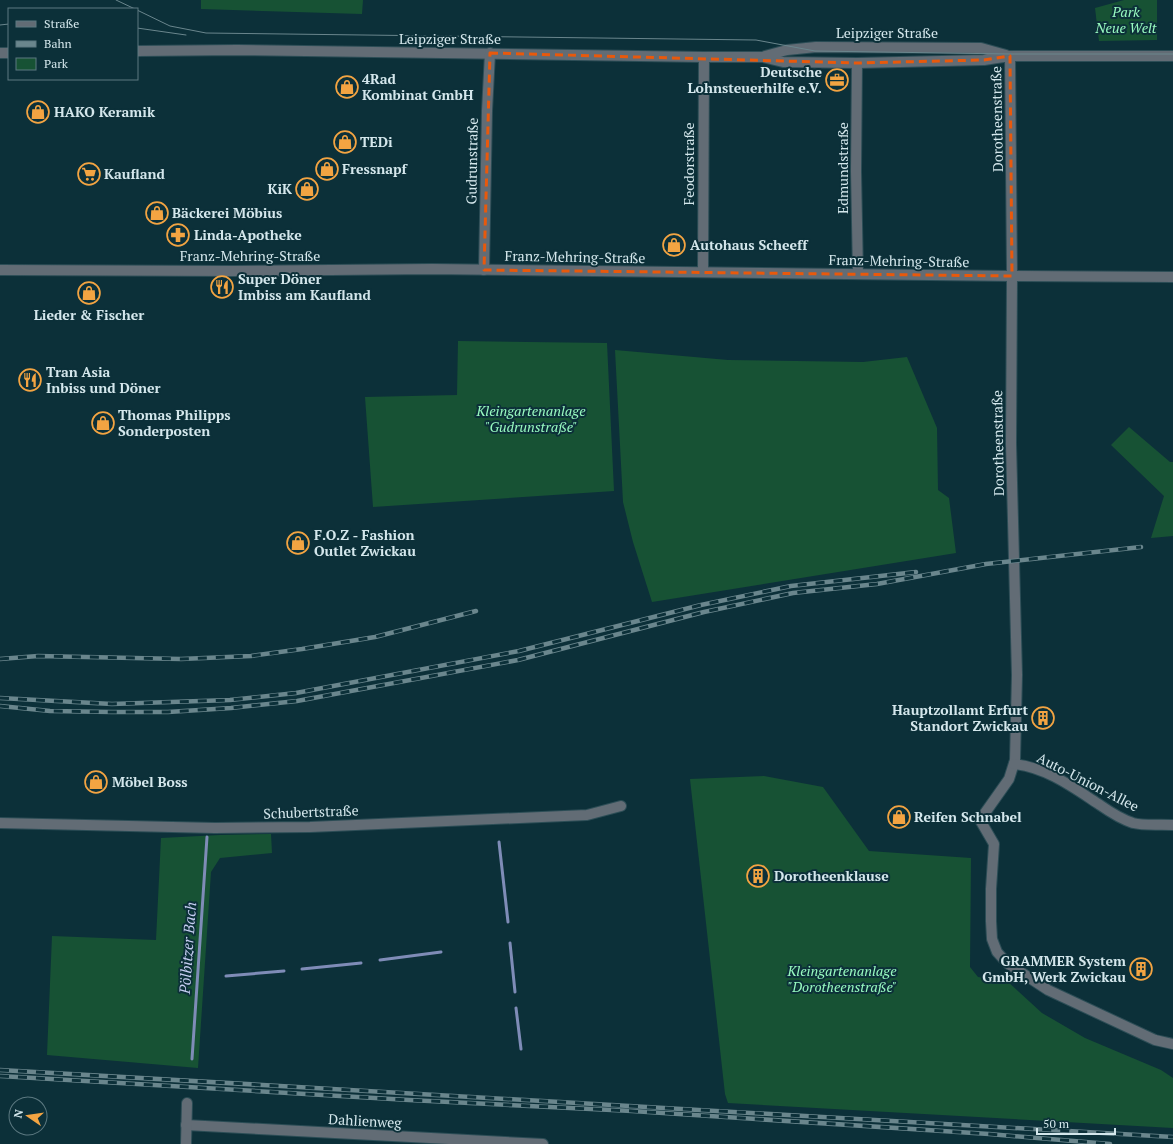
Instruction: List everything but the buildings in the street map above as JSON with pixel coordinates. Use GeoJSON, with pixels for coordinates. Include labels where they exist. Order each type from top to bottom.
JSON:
{"type":"FeatureCollection","features":[{"type":"Feature","properties":{"kind":"street","name":"Leipziger Straße"},"geometry":{"type":"LineString","coordinates":[[763,57],[787,50],[816,47],[981,48],[1010,56]]}},
{"type":"Feature","properties":{"kind":"street","name":"Leipziger Straße"},"geometry":{"type":"LineString","coordinates":[[138,51],[237,50],[365,53],[490,53],[763,57],[783,62],[857,63],[984,60],[1010,56],[1173,56]]}},
{"type":"Feature","properties":{"kind":"street","name":"Gudrunstraße"},"geometry":{"type":"LineString","coordinates":[[484,270],[487,111],[490,53]]}},
{"type":"Feature","properties":{"kind":"street","name":"Dorotheenstraße"},"geometry":{"type":"LineString","coordinates":[[1010,56],[1012,276],[1011,444],[1016,675],[1014,764],[1010,779],[980,820],[994,844],[991,921],[992,939],[997,952],[1006,963],[1048,990],[1155,1040],[1173,1044]]}},
{"type":"Feature","properties":{"kind":"street","name":"Feodorstraße"},"geometry":{"type":"LineString","coordinates":[[703,272],[704,57]]}},
{"type":"Feature","properties":{"kind":"street","name":"Edmundstraße"},"geometry":{"type":"LineString","coordinates":[[857,63],[856,171],[858,274]]}},
{"type":"Feature","properties":{"kind":"street","name":"Franz-Mehring-Straße"},"geometry":{"type":"LineString","coordinates":[[0,270],[234,272],[370,269],[1173,277]]}},
{"type":"Feature","properties":{"kind":"street","name":"Auto-Union-Allee"},"geometry":{"type":"LineString","coordinates":[[1014,764],[1027,765],[1045,773],[1074,788],[1118,817],[1133,822],[1173,825]]}},
{"type":"Feature","properties":{"kind":"street","name":"Schubertstraße"},"geometry":{"type":"LineString","coordinates":[[0,823],[215,828],[310,826],[587,815],[621,806]]}},
{"type":"Feature","properties":{"kind":"street"},"geometry":{"type":"LineString","coordinates":[[186,1144],[187,1103]]}},
{"type":"Feature","properties":{"kind":"street","name":"Dahlienweg"},"geometry":{"type":"LineString","coordinates":[[186,1125],[542,1144]]}},
{"type":"Feature","properties":{"kind":"highlighted area"},"geometry":{"type":"Polygon","coordinates":[[[490,53],[857,63],[984,60],[1010,56],[1012,276],[484,270],[490,53]]]}},
{"type":"Feature","properties":{"kind":"green space"},"geometry":{"type":"Polygon","coordinates":[[[201,0],[363,0],[362,14],[201,9],[201,0]]]}},
{"type":"Feature","properties":{"kind":"green space","name":"Park Neue Welt"},"geometry":{"type":"Polygon","coordinates":[[[1124,0],[1157,0],[1157,40],[1099,41],[1095,8],[1124,0]]]}},
{"type":"Feature","properties":{"kind":"green space","name":"Kleingartenanlage \"Gudrunstraße\""},"geometry":{"type":"Polygon","coordinates":[[[458,341],[607,343],[614,491],[373,507],[365,397],[457,395],[458,341]]]}},
{"type":"Feature","properties":{"kind":"green space"},"geometry":{"type":"Polygon","coordinates":[[[615,350],[728,360],[863,362],[907,357],[937,428],[938,490],[949,498],[956,553],[652,602],[633,542],[623,502],[615,350]]]}},
{"type":"Feature","properties":{"kind":"green space"},"geometry":{"type":"Polygon","coordinates":[[[1129,427],[1170,462],[1173,462],[1173,536],[1151,538],[1164,496],[1111,445],[1129,427]]]}},
{"type":"Feature","properties":{"kind":"green space","name":"Kleingartenanlage \"Dorotheenstraße\""},"geometry":{"type":"Polygon","coordinates":[[[764,776],[823,787],[869,851],[971,858],[970,967],[978,977],[1007,981],[1042,1013],[1085,1038],[1161,1070],[1173,1078],[1173,1128],[728,1103],[725,1094],[690,779],[764,776]]]}},
{"type":"Feature","properties":{"kind":"green space"},"geometry":{"type":"Polygon","coordinates":[[[271,834],[272,853],[220,858],[211,872],[198,1068],[47,1055],[52,936],[156,940],[161,838],[271,834]]]}},
{"type":"Feature","properties":{"kind":"waterway","name":"Pölbitzer Bach"},"geometry":{"type":"LineString","coordinates":[[192,1059],[207,837]]}},
{"type":"Feature","properties":{"kind":"waterway"},"geometry":{"type":"LineString","coordinates":[[499,842],[508,922]]}},
{"type":"Feature","properties":{"kind":"waterway"},"geometry":{"type":"LineString","coordinates":[[510,943],[515,992]]}},
{"type":"Feature","properties":{"kind":"waterway"},"geometry":{"type":"LineString","coordinates":[[380,960],[441,952]]}},
{"type":"Feature","properties":{"kind":"waterway"},"geometry":{"type":"LineString","coordinates":[[302,969],[361,963]]}},
{"type":"Feature","properties":{"kind":"waterway"},"geometry":{"type":"LineString","coordinates":[[226,976],[284,971]]}},
{"type":"Feature","properties":{"kind":"waterway"},"geometry":{"type":"LineString","coordinates":[[516,1008],[521,1049]]}},
{"type":"Feature","properties":{"kind":"tram line"},"geometry":{"type":"LineString","coordinates":[[116,0],[133,8]]}},
{"type":"Feature","properties":{"kind":"tram line"},"geometry":{"type":"LineString","coordinates":[[138,10],[170,26],[206,33],[756,40],[815,51],[1010,54],[1173,54]]}},
{"type":"Feature","properties":{"kind":"tram line"},"geometry":{"type":"LineString","coordinates":[[0,25],[8,24]]}},
{"type":"Feature","properties":{"kind":"tram line"},"geometry":{"type":"LineString","coordinates":[[138,28],[186,35]]}},
{"type":"Feature","properties":{"kind":"railway"},"geometry":{"type":"LineString","coordinates":[[0,706],[50,711],[168,712],[231,708],[297,701],[518,660],[704,612],[793,593],[877,584],[986,564],[1141,547]]}},
{"type":"Feature","properties":{"kind":"railway"},"geometry":{"type":"LineString","coordinates":[[0,698],[112,704],[230,700],[296,693],[519,651],[701,605],[791,586],[916,572]]}},
{"type":"Feature","properties":{"kind":"railway"},"geometry":{"type":"LineString","coordinates":[[0,659],[38,656],[181,659],[251,656],[375,637],[476,611]]}},
{"type":"Feature","properties":{"kind":"railway"},"geometry":{"type":"LineString","coordinates":[[0,1070],[1173,1137]]}},
{"type":"Feature","properties":{"kind":"railway"},"geometry":{"type":"LineString","coordinates":[[0,1076],[409,1100],[632,1111],[989,1134],[1110,1144]]}},
{"type":"Feature","properties":{"kind":"place","name":"Deutsche Lohnsteuerhilfe e.V."},"geometry":{"type":"Point","coordinates":[837,80]}},
{"type":"Feature","properties":{"kind":"place","name":"4Rad Kombinat GmbH"},"geometry":{"type":"Point","coordinates":[347,87]}},
{"type":"Feature","properties":{"kind":"place","name":"HAKO Keramik"},"geometry":{"type":"Point","coordinates":[38,112]}},
{"type":"Feature","properties":{"kind":"place","name":"TEDi"},"geometry":{"type":"Point","coordinates":[345,142]}},
{"type":"Feature","properties":{"kind":"place","name":"Fressnapf"},"geometry":{"type":"Point","coordinates":[327,169]}},
{"type":"Feature","properties":{"kind":"place","name":"Kaufland"},"geometry":{"type":"Point","coordinates":[89,174]}},
{"type":"Feature","properties":{"kind":"place","name":"KiK"},"geometry":{"type":"Point","coordinates":[307,189]}},
{"type":"Feature","properties":{"kind":"place","name":"Bäckerei Möbius"},"geometry":{"type":"Point","coordinates":[157,213]}},
{"type":"Feature","properties":{"kind":"place","name":"Linda-Apotheke"},"geometry":{"type":"Point","coordinates":[178,235]}},
{"type":"Feature","properties":{"kind":"place","name":"Autohaus Scheeff"},"geometry":{"type":"Point","coordinates":[674,245]}},
{"type":"Feature","properties":{"kind":"place","name":"Super Döner Imbiss am Kaufland"},"geometry":{"type":"Point","coordinates":[222,287]}},
{"type":"Feature","properties":{"kind":"place","name":"Lieder & Fischer"},"geometry":{"type":"Point","coordinates":[89,293]}},
{"type":"Feature","properties":{"kind":"place","name":"Tran Asia Inbiss und Döner"},"geometry":{"type":"Point","coordinates":[30,380]}},
{"type":"Feature","properties":{"kind":"place","name":"Thomas Philipps Sonderposten"},"geometry":{"type":"Point","coordinates":[103,423]}},
{"type":"Feature","properties":{"kind":"place","name":"F.O.Z - Fashion Outlet Zwickau"},"geometry":{"type":"Point","coordinates":[298,543]}},
{"type":"Feature","properties":{"kind":"place","name":"Hauptzollamt Erfurt Standort Zwickau"},"geometry":{"type":"Point","coordinates":[1043,718]}},
{"type":"Feature","properties":{"kind":"place","name":"Möbel Boss"},"geometry":{"type":"Point","coordinates":[96,782]}},
{"type":"Feature","properties":{"kind":"place","name":"Reifen Schnabel"},"geometry":{"type":"Point","coordinates":[899,817]}},
{"type":"Feature","properties":{"kind":"place","name":"Dorotheenklause"},"geometry":{"type":"Point","coordinates":[758,876]}},
{"type":"Feature","properties":{"kind":"place","name":"GRAMMER System GmbH, Werk Zwickau"},"geometry":{"type":"Point","coordinates":[1141,969]}}]}
